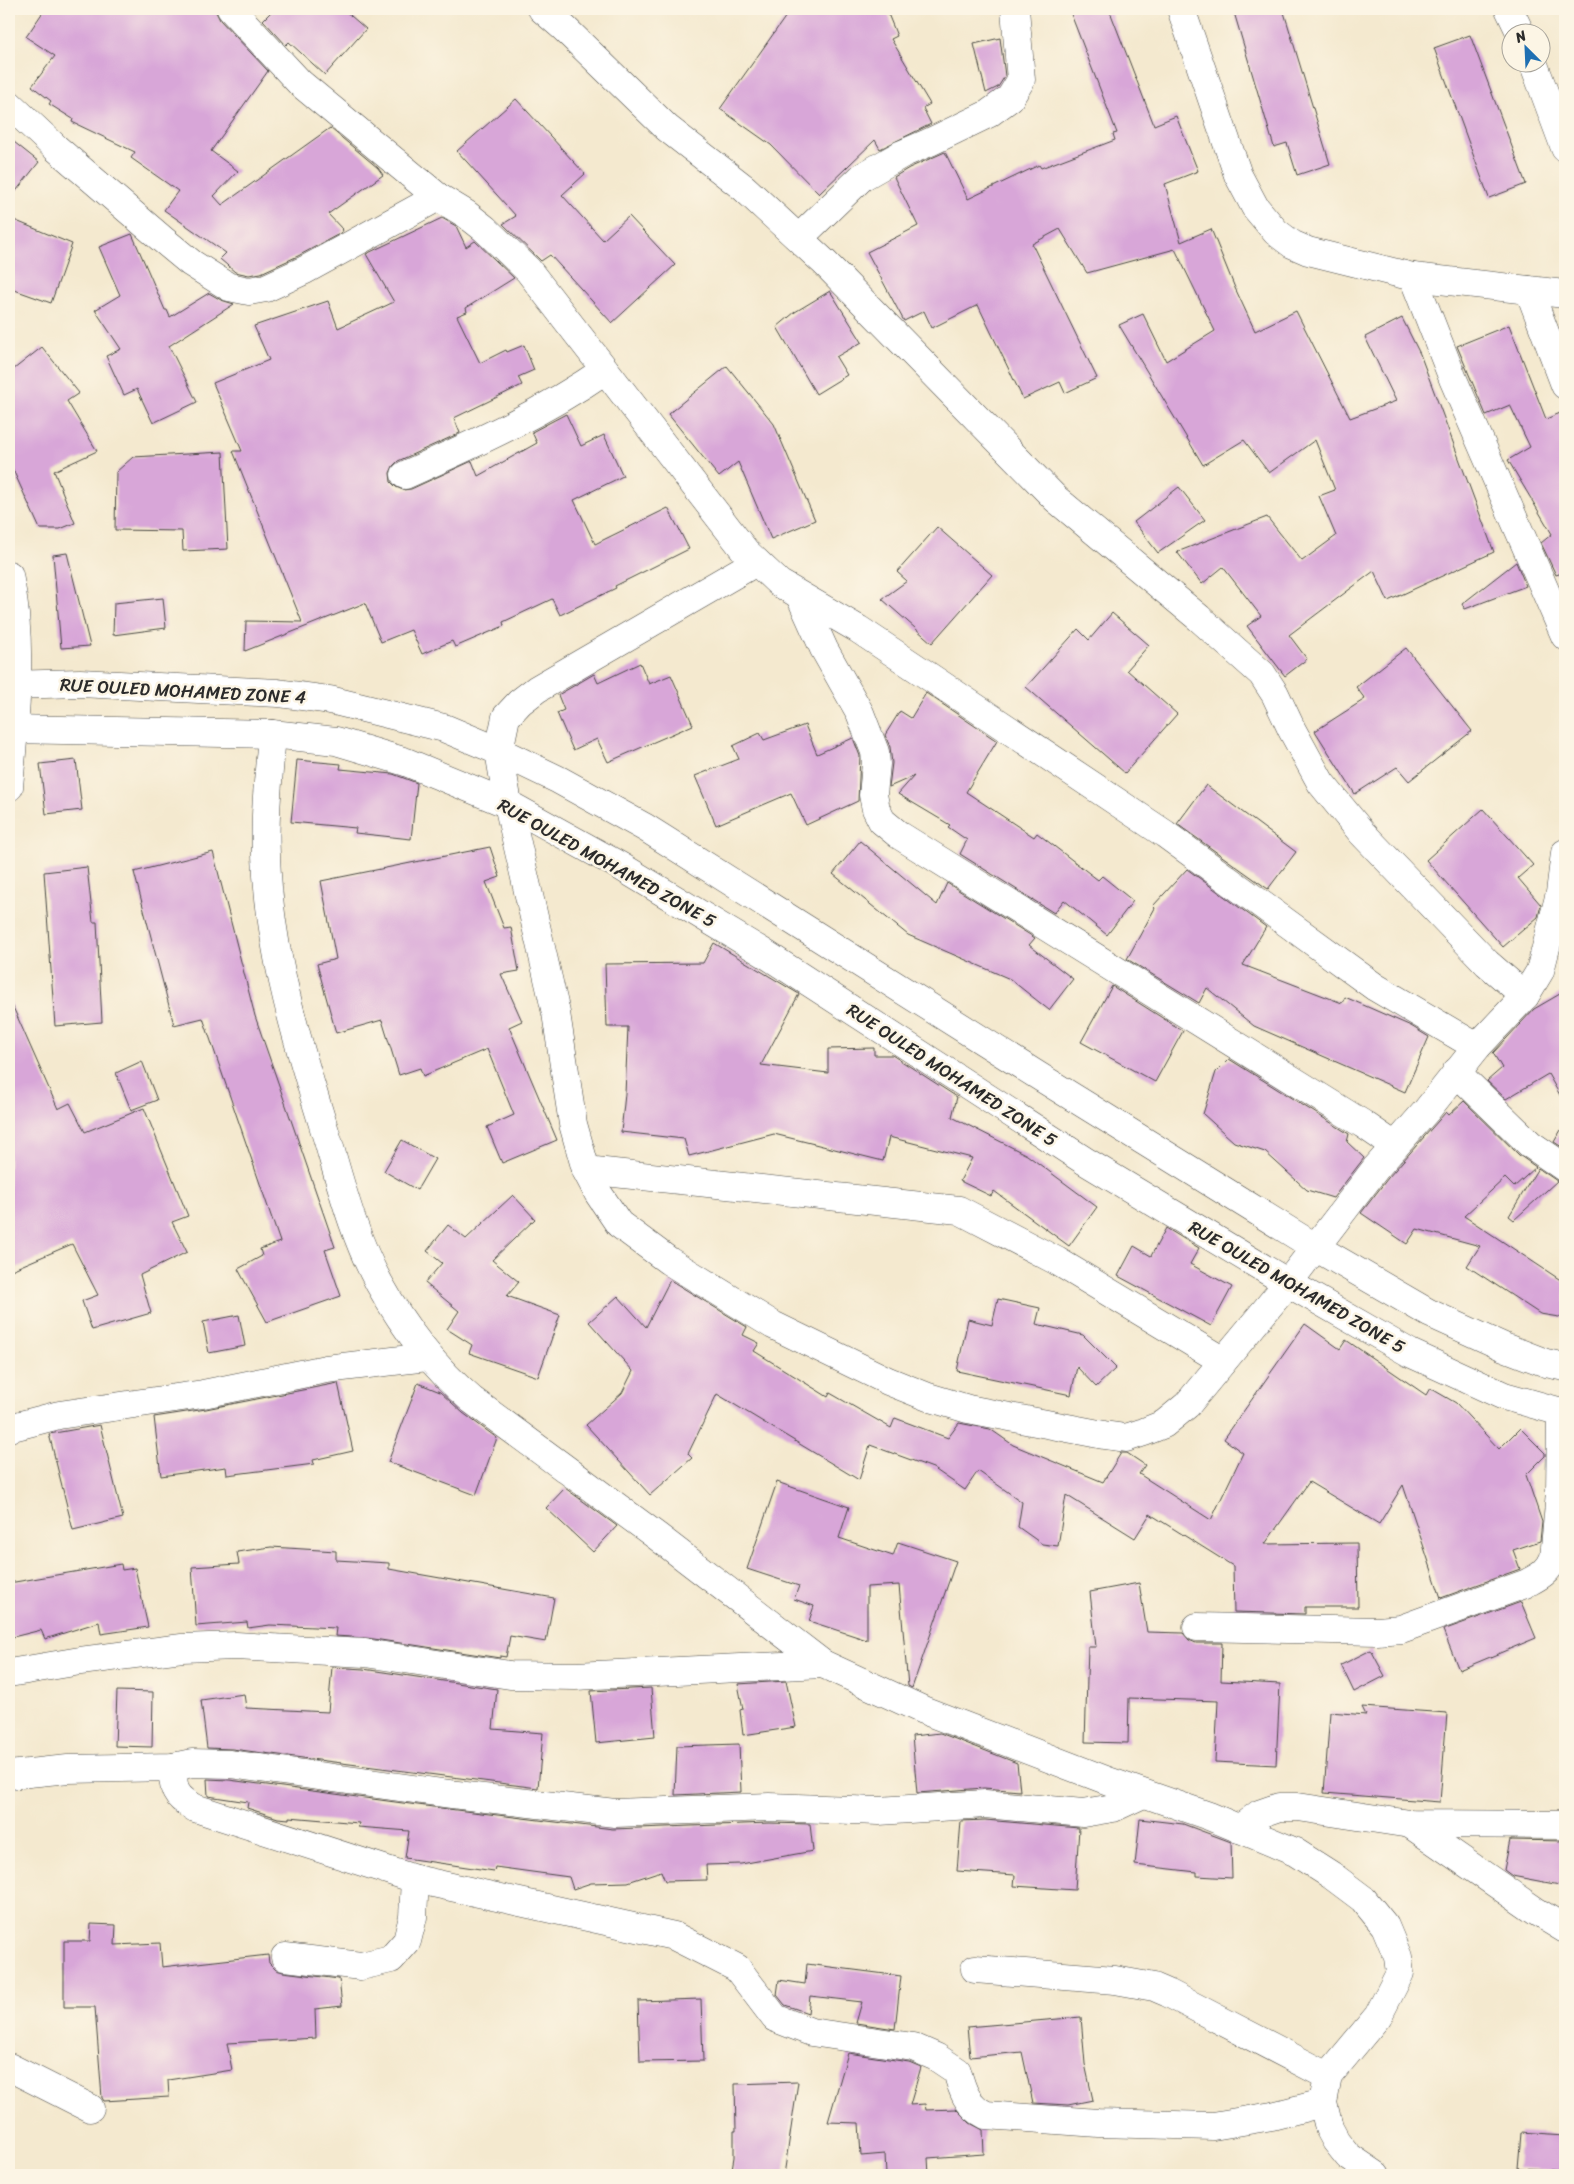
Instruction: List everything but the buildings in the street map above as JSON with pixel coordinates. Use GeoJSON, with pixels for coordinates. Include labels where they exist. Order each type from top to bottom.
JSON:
{"type":"FeatureCollection","features":[{"type":"Feature","properties":{"kind":"street"},"geometry":{"type":"LineString","coordinates":[[231,9],[300,83],[438,197],[466,214],[485,229],[528,270],[746,552],[779,583],[858,629],[1164,834],[1375,988],[1477,1047]]}},
{"type":"Feature","properties":{"kind":"street"},"geometry":{"type":"LineString","coordinates":[[542,9],[667,128],[744,188],[799,238],[1056,499],[1199,618],[1262,674],[1276,694],[1292,730],[1320,783],[1356,826],[1487,964],[1526,996]]}},
{"type":"Feature","properties":{"kind":"street"},"geometry":{"type":"LineString","coordinates":[[799,238],[862,177],[902,154],[988,114],[1010,98],[1021,80],[1016,9]]}},
{"type":"Feature","properties":{"kind":"street"},"geometry":{"type":"LineString","coordinates":[[1181,9],[1238,175],[1256,207],[1276,232],[1292,244],[1308,251],[1413,277],[1565,294]]}},
{"type":"Feature","properties":{"kind":"street"},"geometry":{"type":"LineString","coordinates":[[1509,9],[1515,22]]}},
{"type":"Feature","properties":{"kind":"street"},"geometry":{"type":"LineString","coordinates":[[1537,72],[1565,148]]}},
{"type":"Feature","properties":{"kind":"street"},"geometry":{"type":"LineString","coordinates":[[9,104],[56,148],[162,239],[191,263],[229,288],[249,291],[266,288],[305,270],[438,197]]}},
{"type":"Feature","properties":{"kind":"street"},"geometry":{"type":"LineString","coordinates":[[1413,277],[1453,379],[1565,636]]}},
{"type":"Feature","properties":{"kind":"street"},"geometry":{"type":"LineString","coordinates":[[1529,290],[1565,385]]}},
{"type":"Feature","properties":{"kind":"street"},"geometry":{"type":"LineString","coordinates":[[405,476],[493,436],[569,395],[605,370]]}},
{"type":"Feature","properties":{"kind":"street"},"geometry":{"type":"LineString","coordinates":[[756,562],[537,689],[520,702],[506,717],[499,751],[508,804],[556,1013],[573,1124],[586,1170],[598,1193],[619,1224],[669,1261],[773,1325],[888,1381],[928,1397],[968,1409],[1126,1438],[1164,1424],[1187,1405],[1288,1283],[1376,1168],[1477,1047],[1526,996],[1540,971],[1560,893],[1565,853]]}},
{"type":"Feature","properties":{"kind":"street"},"geometry":{"type":"LineString","coordinates":[[9,575],[16,624],[9,787]]}},
{"type":"Feature","properties":{"kind":"street"},"geometry":{"type":"LineString","coordinates":[[800,596],[824,649],[860,714],[875,752],[874,802],[882,821],[899,835],[1364,1124],[1395,1146]]}},
{"type":"Feature","properties":{"kind":"street","name":"RUE OULED MOHAMED ZONE 4"},"geometry":{"type":"LineString","coordinates":[[13,685],[80,683],[278,693],[330,700],[444,728],[499,751]]}},
{"type":"Feature","properties":{"kind":"street"},"geometry":{"type":"LineString","coordinates":[[11,729],[272,734],[267,794],[266,855],[272,921],[290,1017],[351,1219],[379,1282],[427,1357],[448,1380],[472,1400],[658,1537],[823,1664],[923,1710],[1143,1794],[1209,1816],[1295,1852],[1331,1875],[1363,1900],[1385,1926],[1398,1957],[1400,1973],[1378,2016],[1328,2076],[1322,2103],[1329,2128],[1336,2141],[1348,2156],[1376,2175]]}},
{"type":"Feature","properties":{"kind":"street","name":"RUE OULED MOHAMED ZONE 5"},"geometry":{"type":"LineString","coordinates":[[272,734],[336,741],[406,762],[508,804],[620,866],[764,953],[1085,1161],[1288,1283],[1410,1353],[1504,1396],[1563,1413]]}},
{"type":"Feature","properties":{"kind":"street"},"geometry":{"type":"LineString","coordinates":[[499,751],[559,780],[646,828],[1028,1070],[1315,1247],[1429,1313],[1504,1347],[1546,1363],[1565,1367]]}},
{"type":"Feature","properties":{"kind":"street"},"geometry":{"type":"LineString","coordinates":[[1456,1072],[1530,1144],[1565,1168]]}},
{"type":"Feature","properties":{"kind":"street"},"geometry":{"type":"LineString","coordinates":[[586,1170],[959,1210],[1057,1261],[1223,1361]]}},
{"type":"Feature","properties":{"kind":"street"},"geometry":{"type":"LineString","coordinates":[[9,1428],[58,1415],[202,1394],[326,1369],[427,1357]]}},
{"type":"Feature","properties":{"kind":"street"},"geometry":{"type":"LineString","coordinates":[[1197,1627],[1377,1631],[1400,1629],[1557,1572],[1554,1558],[1560,1493],[1563,1413]]}},
{"type":"Feature","properties":{"kind":"street"},"geometry":{"type":"LineString","coordinates":[[9,1673],[80,1661],[182,1648],[236,1646],[365,1654],[510,1675],[575,1676],[823,1664]]}},
{"type":"Feature","properties":{"kind":"street"},"geometry":{"type":"LineString","coordinates":[[9,1775],[68,1769],[173,1767],[192,1763],[230,1764],[450,1794],[615,1813],[769,1807],[879,1811],[986,1804],[1083,1813],[1113,1808],[1143,1794]]}},
{"type":"Feature","properties":{"kind":"street"},"geometry":{"type":"LineString","coordinates":[[173,1767],[173,1783],[178,1797],[195,1808],[416,1879],[674,1936],[737,1968],[776,2018],[811,2032],[913,2047],[936,2057],[957,2071],[963,2094],[976,2110],[986,2115],[1098,2123],[1213,2126],[1272,2116],[1322,2103]]}},
{"type":"Feature","properties":{"kind":"street"},"geometry":{"type":"LineString","coordinates":[[1239,1829],[1259,1814],[1279,1807],[1298,1807],[1410,1824],[1565,1826]]}},
{"type":"Feature","properties":{"kind":"street"},"geometry":{"type":"LineString","coordinates":[[1410,1824],[1565,1929]]}},
{"type":"Feature","properties":{"kind":"street"},"geometry":{"type":"LineString","coordinates":[[285,1957],[361,1966],[392,1960],[407,1941],[413,1917],[416,1879]]}},
{"type":"Feature","properties":{"kind":"street"},"geometry":{"type":"LineString","coordinates":[[975,1969],[1115,1980],[1154,1987],[1168,1992],[1328,2076]]}},
{"type":"Feature","properties":{"kind":"street"},"geometry":{"type":"LineString","coordinates":[[9,2067],[90,2108]]}}]}
